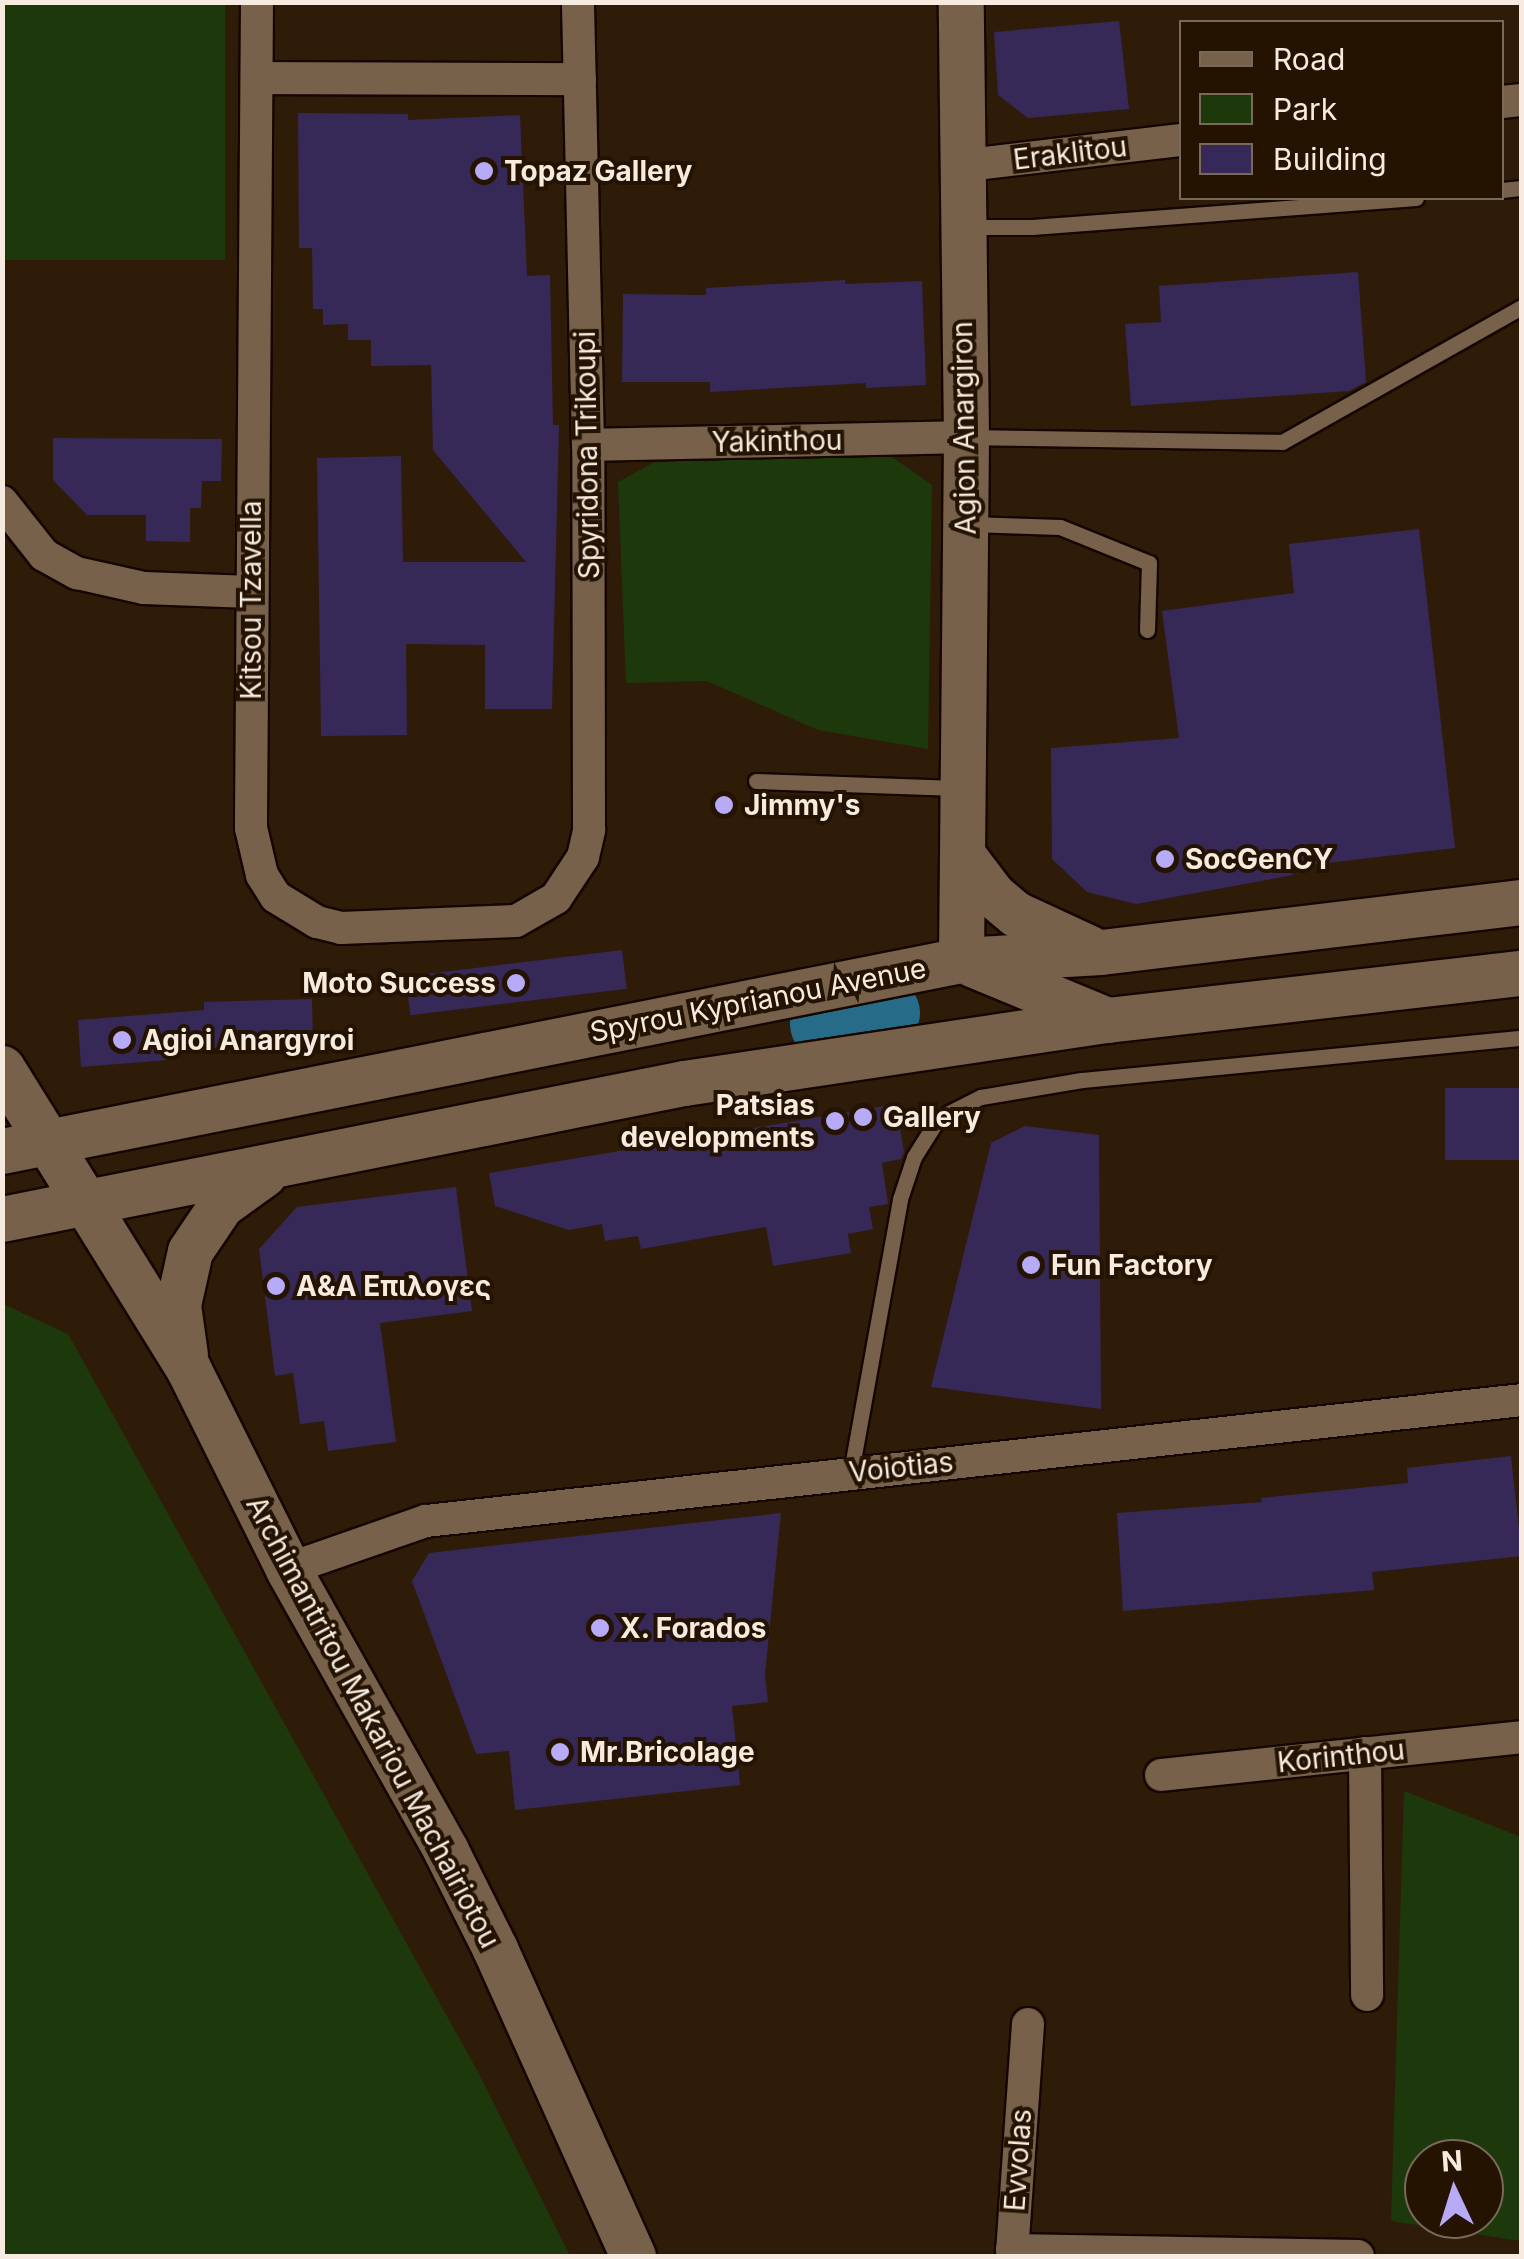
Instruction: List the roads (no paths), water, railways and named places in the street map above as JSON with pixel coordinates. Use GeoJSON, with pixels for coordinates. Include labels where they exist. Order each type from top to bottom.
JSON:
{"type":"FeatureCollection","features":[{"type":"Feature","properties":{"kind":"main road","name":"Agion Anargiron"},"geometry":{"type":"LineString","coordinates":[[961,2],[959,166],[966,437],[961,960]]}},
{"type":"Feature","properties":{"kind":"main road"},"geometry":{"type":"LineString","coordinates":[[962,854],[993,895],[1016,914],[1101,952]]}},
{"type":"Feature","properties":{"kind":"main road","name":"Spyrou Kyprianou Avenue"},"geometry":{"type":"LineString","coordinates":[[2,1151],[961,960],[1101,952],[1522,902]]}},
{"type":"Feature","properties":{"kind":"main road"},"geometry":{"type":"LineString","coordinates":[[961,960],[1106,1020]]}},
{"type":"Feature","properties":{"kind":"main road"},"geometry":{"type":"LineString","coordinates":[[2,1220],[684,1084],[1106,1020],[1522,973]]}},
{"type":"Feature","properties":{"kind":"main road","name":"Archimantritou Makariou Machairiotou"},"geometry":{"type":"LineString","coordinates":[[2,1068],[188,1368],[288,1569],[462,1883],[633,2256]]}},
{"type":"Feature","properties":{"kind":"main road"},"geometry":{"type":"LineString","coordinates":[[188,1368],[178,1305],[190,1251],[222,1205],[250,1181],[280,1166]]}},
{"type":"Feature","properties":{"kind":"street","name":"Kitsou Tzavella"},"geometry":{"type":"LineString","coordinates":[[257,2],[250,828],[262,874],[276,897],[317,922],[341,928],[494,925],[535,914],[556,898]]}},
{"type":"Feature","properties":{"kind":"street","name":"Spyridona Trikoupi"},"geometry":{"type":"LineString","coordinates":[[556,898],[582,857],[590,830],[588,445],[578,2]]}},
{"type":"Feature","properties":{"kind":"street"},"geometry":{"type":"LineString","coordinates":[[258,78],[580,79]]}},
{"type":"Feature","properties":{"kind":"street","name":"Eraklitou"},"geometry":{"type":"LineString","coordinates":[[959,166],[1179,140]]}},
{"type":"Feature","properties":{"kind":"street","name":"Yakinthou"},"geometry":{"type":"LineString","coordinates":[[588,445],[966,437]]}},
{"type":"Feature","properties":{"kind":"street"},"geometry":{"type":"LineString","coordinates":[[2,502],[44,555],[77,573],[144,588],[250,592]]}},
{"type":"Feature","properties":{"kind":"street","name":"Voiotias"},"geometry":{"type":"LineString","coordinates":[[288,1569],[426,1521],[1522,1400]]}},
{"type":"Feature","properties":{"kind":"street","name":"Korinthou"},"geometry":{"type":"LineString","coordinates":[[1161,1774],[1522,1737]]}},
{"type":"Feature","properties":{"kind":"street"},"geometry":{"type":"LineString","coordinates":[[1365,1753],[1367,1995]]}},
{"type":"Feature","properties":{"kind":"street","name":"EvvoIas"},"geometry":{"type":"LineString","coordinates":[[1028,2024],[1012,2250],[1358,2256]]}},
{"type":"Feature","properties":{"kind":"lane"},"geometry":{"type":"LineString","coordinates":[[961,227],[1032,227],[1390,200]]}},
{"type":"Feature","properties":{"kind":"lane"},"geometry":{"type":"LineString","coordinates":[[966,437],[1282,442],[1522,308]]}},
{"type":"Feature","properties":{"kind":"lane"},"geometry":{"type":"LineString","coordinates":[[965,524],[1060,527],[1149,564],[1147,630]]}},
{"type":"Feature","properties":{"kind":"lane"},"geometry":{"type":"LineString","coordinates":[[756,780],[963,789]]}},
{"type":"Feature","properties":{"kind":"lane"},"geometry":{"type":"LineString","coordinates":[[851,1472],[900,1198],[914,1157],[935,1124],[948,1113],[981,1097],[1082,1080],[1522,1038]]}},
{"type":"Feature","properties":{"kind":"waterway"},"geometry":{"type":"LineString","coordinates":[[826,1024],[884,1013]]}},
{"type":"Feature","properties":{"kind":"place","name":"Topaz Gallery"},"geometry":{"type":"Point","coordinates":[484,171]}},
{"type":"Feature","properties":{"kind":"place","name":"Jimmy's"},"geometry":{"type":"Point","coordinates":[724,805]}},
{"type":"Feature","properties":{"kind":"place","name":"SocGenCY"},"geometry":{"type":"Point","coordinates":[1165,859]}},
{"type":"Feature","properties":{"kind":"place","name":"Moto Success"},"geometry":{"type":"Point","coordinates":[516,983]}},
{"type":"Feature","properties":{"kind":"place","name":"Agioi Anargyroi"},"geometry":{"type":"Point","coordinates":[122,1040]}},
{"type":"Feature","properties":{"kind":"place","name":"Gallery"},"geometry":{"type":"Point","coordinates":[863,1117]}},
{"type":"Feature","properties":{"kind":"place","name":"Patsias developments"},"geometry":{"type":"Point","coordinates":[835,1121]}},
{"type":"Feature","properties":{"kind":"place","name":"Fun Factory"},"geometry":{"type":"Point","coordinates":[1031,1265]}},
{"type":"Feature","properties":{"kind":"place","name":"Α&Α Επιλογες"},"geometry":{"type":"Point","coordinates":[276,1286]}},
{"type":"Feature","properties":{"kind":"place","name":"X. Forados"},"geometry":{"type":"Point","coordinates":[600,1628]}},
{"type":"Feature","properties":{"kind":"place","name":"Mr.Bricolage"},"geometry":{"type":"Point","coordinates":[560,1752]}}]}
